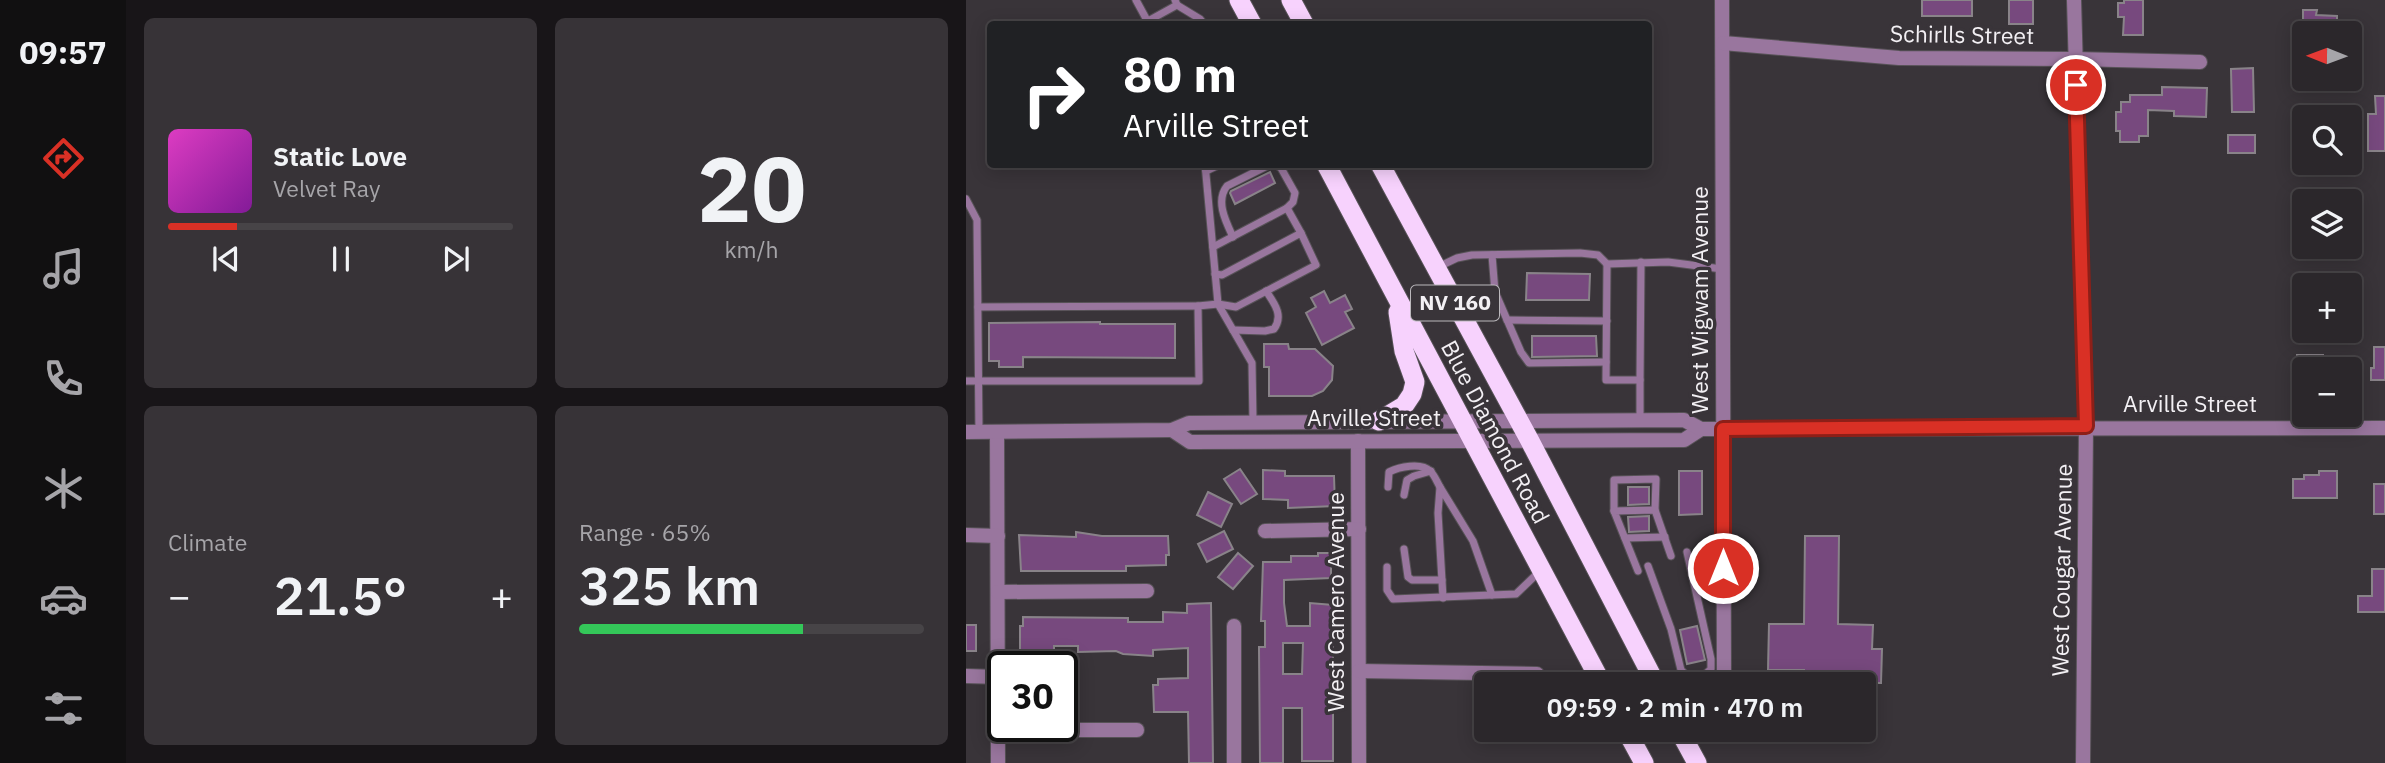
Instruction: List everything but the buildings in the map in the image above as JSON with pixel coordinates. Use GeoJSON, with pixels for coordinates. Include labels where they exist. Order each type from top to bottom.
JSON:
{"type":"FeatureCollection","features":[{"type":"Feature","properties":{"kind":"highway"},"geometry":{"type":"LineString","coordinates":[[1239,0],[1250,21]]}},
{"type":"Feature","properties":{"kind":"highway"},"geometry":{"type":"LineString","coordinates":[[1291,0],[1302,21]]}},
{"type":"Feature","properties":{"kind":"highway","name":"Blue Diamond Road"},"geometry":{"type":"LineString","coordinates":[[1328,168],[1596,672]]}},
{"type":"Feature","properties":{"kind":"highway","name":"Blue Diamond Road"},"geometry":{"type":"LineString","coordinates":[[1382,168],[1530,441],[1650,672]]}},
{"type":"Feature","properties":{"kind":"highway"},"geometry":{"type":"LineString","coordinates":[[1380,422],[1404,406],[1412,394],[1415,382],[1404,351],[1396,297]]}},
{"type":"Feature","properties":{"kind":"highway"},"geometry":{"type":"LineString","coordinates":[[1633,742],[1644,763]]}},
{"type":"Feature","properties":{"kind":"highway"},"geometry":{"type":"LineString","coordinates":[[1686,742],[1697,763]]}},
{"type":"Feature","properties":{"kind":"street","name":"West Wigwam Avenue"},"geometry":{"type":"LineString","coordinates":[[1722,0],[1724,672]]}},
{"type":"Feature","properties":{"kind":"street","name":"West Cougar Avenue"},"geometry":{"type":"LineString","coordinates":[[2074,0],[2086,426],[2083,763]]}},
{"type":"Feature","properties":{"kind":"street","name":"Schirlls Street"},"geometry":{"type":"LineString","coordinates":[[1723,43],[1899,58],[2200,62]]}},
{"type":"Feature","properties":{"kind":"street","name":"Arville Street"},"geometry":{"type":"LineString","coordinates":[[972,432],[1172,430],[1189,422],[1640,420],[1684,420],[1701,429],[2086,426],[2385,428]]}},
{"type":"Feature","properties":{"kind":"street","name":"Arville Street"},"geometry":{"type":"LineString","coordinates":[[1172,430],[1190,442],[1684,440],[1701,429]]}},
{"type":"Feature","properties":{"kind":"street"},"geometry":{"type":"LineString","coordinates":[[998,432],[998,651]]}},
{"type":"Feature","properties":{"kind":"street","name":"West Camero Avenue"},"geometry":{"type":"LineString","coordinates":[[1359,441],[1359,763]]}},
{"type":"Feature","properties":{"kind":"street"},"geometry":{"type":"LineString","coordinates":[[1265,531],[1359,529]]}},
{"type":"Feature","properties":{"kind":"street"},"geometry":{"type":"LineString","coordinates":[[966,535],[998,536]]}},
{"type":"Feature","properties":{"kind":"street"},"geometry":{"type":"LineString","coordinates":[[998,592],[1147,591]]}},
{"type":"Feature","properties":{"kind":"street"},"geometry":{"type":"LineString","coordinates":[[1234,626],[1234,763]]}},
{"type":"Feature","properties":{"kind":"street"},"geometry":{"type":"LineString","coordinates":[[1359,671],[1474,673]]}},
{"type":"Feature","properties":{"kind":"street"},"geometry":{"type":"LineString","coordinates":[[966,677],[987,677]]}},
{"type":"Feature","properties":{"kind":"street"},"geometry":{"type":"LineString","coordinates":[[1078,730],[1137,730]]}},
{"type":"Feature","properties":{"kind":"street"},"geometry":{"type":"LineString","coordinates":[[998,742],[999,763]]}},
{"type":"Feature","properties":{"kind":"lane"},"geometry":{"type":"LineString","coordinates":[[1136,0],[1148,21]]}},
{"type":"Feature","properties":{"kind":"lane"},"geometry":{"type":"LineString","coordinates":[[1152,21],[1176,2],[1182,10],[1202,21]]}},
{"type":"Feature","properties":{"kind":"lane"},"geometry":{"type":"LineString","coordinates":[[1206,168],[1218,304],[1252,363],[1253,422]]}},
{"type":"Feature","properties":{"kind":"lane"},"geometry":{"type":"LineString","coordinates":[[1233,237],[1222,207],[1223,191],[1227,186],[1265,168]]}},
{"type":"Feature","properties":{"kind":"lane"},"geometry":{"type":"LineString","coordinates":[[1213,247],[1287,208],[1293,202],[1295,193],[1281,168]]}},
{"type":"Feature","properties":{"kind":"lane"},"geometry":{"type":"LineString","coordinates":[[966,199],[977,219],[978,381],[972,432]]}},
{"type":"Feature","properties":{"kind":"lane"},"geometry":{"type":"LineString","coordinates":[[978,307],[1218,304],[1236,307],[1316,265],[1287,208]]}},
{"type":"Feature","properties":{"kind":"lane"},"geometry":{"type":"LineString","coordinates":[[1215,274],[1222,275],[1301,233]]}},
{"type":"Feature","properties":{"kind":"lane"},"geometry":{"type":"LineString","coordinates":[[1492,255],[1495,292],[1521,352],[1529,363],[1606,362]]}},
{"type":"Feature","properties":{"kind":"lane"},"geometry":{"type":"LineString","coordinates":[[1436,268],[1457,258],[1492,255],[1598,255],[1607,264],[1606,380],[1640,380]]}},
{"type":"Feature","properties":{"kind":"lane"},"geometry":{"type":"LineString","coordinates":[[1640,420],[1641,262]]}},
{"type":"Feature","properties":{"kind":"lane"},"geometry":{"type":"LineString","coordinates":[[1607,264],[1668,262],[1723,269]]}},
{"type":"Feature","properties":{"kind":"lane"},"geometry":{"type":"LineString","coordinates":[[1233,330],[1274,329],[1279,322],[1278,311],[1266,291]]}},
{"type":"Feature","properties":{"kind":"lane"},"geometry":{"type":"LineString","coordinates":[[966,381],[1199,381],[1198,306]]}},
{"type":"Feature","properties":{"kind":"lane"},"geometry":{"type":"LineString","coordinates":[[1507,320],[1607,321]]}},
{"type":"Feature","properties":{"kind":"lane"},"geometry":{"type":"LineString","coordinates":[[1388,487],[1389,472],[1400,467],[1424,467],[1431,471],[1473,541],[1493,595]]}},
{"type":"Feature","properties":{"kind":"lane"},"geometry":{"type":"LineString","coordinates":[[1404,495],[1407,480],[1431,471]]}},
{"type":"Feature","properties":{"kind":"lane"},"geometry":{"type":"LineString","coordinates":[[1638,571],[1614,511],[1614,480],[1656,479],[1655,510],[1671,555]]}},
{"type":"Feature","properties":{"kind":"lane"},"geometry":{"type":"LineString","coordinates":[[1440,487],[1437,513],[1443,597]]}},
{"type":"Feature","properties":{"kind":"lane"},"geometry":{"type":"LineString","coordinates":[[1614,511],[1655,510]]}},
{"type":"Feature","properties":{"kind":"lane"},"geometry":{"type":"LineString","coordinates":[[1625,538],[1665,537]]}},
{"type":"Feature","properties":{"kind":"lane"},"geometry":{"type":"LineString","coordinates":[[1404,549],[1408,577],[1412,580],[1441,580]]}},
{"type":"Feature","properties":{"kind":"lane"},"geometry":{"type":"LineString","coordinates":[[1648,566],[1671,629],[1681,670],[1689,678],[1702,677],[1711,669],[1711,659],[1687,552]]}},
{"type":"Feature","properties":{"kind":"lane"},"geometry":{"type":"LineString","coordinates":[[1387,567],[1387,590],[1393,599],[1516,594],[1541,570]]}},
{"type":"Feature","properties":{"kind":"route"},"geometry":{"type":"LineString","coordinates":[[1723,568],[1723,429],[2086,426],[2076,85]]}}]}
